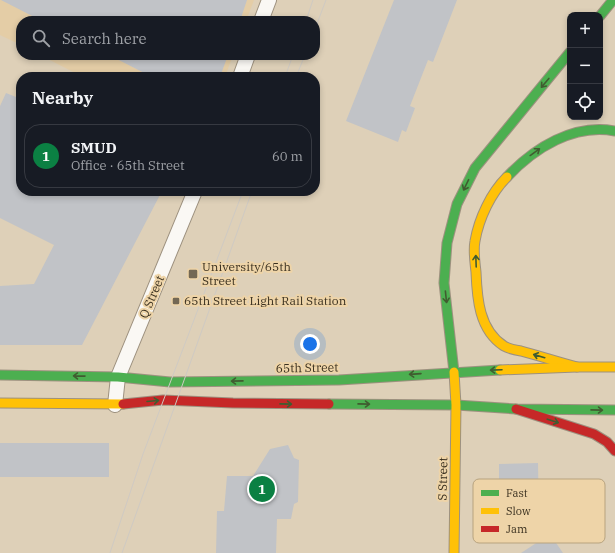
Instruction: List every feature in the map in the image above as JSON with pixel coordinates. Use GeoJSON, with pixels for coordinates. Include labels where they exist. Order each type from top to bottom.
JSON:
{"type":"FeatureCollection","features":[{"type":"Feature","properties":{"kind":"main road"},"geometry":{"type":"LineString","coordinates":[[603,12],[613,0]]}},
{"type":"Feature","properties":{"kind":"main road","name":"S Street"},"geometry":{"type":"LineString","coordinates":[[454,553],[456,405],[454,372],[444,283],[447,243],[457,204],[475,168],[567,56]]}},
{"type":"Feature","properties":{"kind":"main road"},"geometry":{"type":"LineString","coordinates":[[577,366],[505,346],[491,333],[482,317],[477,299],[475,241],[483,214],[491,198],[507,176],[520,163],[542,147],[568,136],[594,129],[615,131]]}},
{"type":"Feature","properties":{"kind":"main road","name":"65th Street"},"geometry":{"type":"LineString","coordinates":[[0,375],[118,377],[170,382],[338,380],[454,372],[577,366],[615,367]]}},
{"type":"Feature","properties":{"kind":"main road"},"geometry":{"type":"LineString","coordinates":[[0,403],[115,405],[163,400],[233,403],[456,405],[516,409],[615,410]]}},
{"type":"Feature","properties":{"kind":"main road"},"geometry":{"type":"LineString","coordinates":[[516,409],[594,434],[607,442],[615,451]]}},
{"type":"Feature","properties":{"kind":"street"},"geometry":{"type":"LineString","coordinates":[[263,16],[270,0]]}},
{"type":"Feature","properties":{"kind":"street"},"geometry":{"type":"LineString","coordinates":[[242,72],[246,60]]}},
{"type":"Feature","properties":{"kind":"street","name":"Q Street"},"geometry":{"type":"LineString","coordinates":[[115,405],[118,377],[193,196]]}},
{"type":"Feature","properties":{"kind":"shaded area"},"geometry":{"type":"Polygon","coordinates":[[[0,0],[254,0],[248,16],[16,16],[16,43],[0,35],[0,0]]]}},
{"type":"Feature","properties":{"kind":"shaded area"},"geometry":{"type":"Polygon","coordinates":[[[50,60],[231,60],[227,72],[73,72],[50,60]]]}},
{"type":"Feature","properties":{"kind":"building"},"geometry":{"type":"Polygon","coordinates":[[[1,0],[247,0],[242,16],[32,16],[1,0]]]}},
{"type":"Feature","properties":{"kind":"building"},"geometry":{"type":"Polygon","coordinates":[[[394,0],[457,0],[433,62],[428,60],[410,106],[415,108],[406,132],[402,130],[398,142],[346,121],[394,0]]]}},
{"type":"Feature","properties":{"kind":"building"},"geometry":{"type":"Polygon","coordinates":[[[119,60],[226,60],[222,72],[142,72],[119,60]]]}},
{"type":"Feature","properties":{"kind":"building"},"geometry":{"type":"Polygon","coordinates":[[[6,93],[16,97],[16,196],[159,196],[82,345],[0,345],[0,286],[34,284],[54,245],[0,218],[0,106],[6,93]]]}},
{"type":"Feature","properties":{"kind":"building"},"geometry":{"type":"Polygon","coordinates":[[[0,443],[109,443],[109,477],[0,477],[0,443]]]}},
{"type":"Feature","properties":{"kind":"building"},"geometry":{"type":"Polygon","coordinates":[[[288,445],[294,458],[299,460],[298,502],[294,504],[291,519],[277,519],[276,553],[216,553],[217,511],[224,511],[227,476],[253,476],[270,449],[288,445]]]}},
{"type":"Feature","properties":{"kind":"building"},"geometry":{"type":"Polygon","coordinates":[[[538,463],[538,479],[499,479],[499,464],[538,463]]]}},
{"type":"Feature","properties":{"kind":"building"},"geometry":{"type":"Polygon","coordinates":[[[536,543],[556,543],[563,553],[521,553],[536,543]]]}},
{"type":"Feature","properties":{"kind":"tram line"},"geometry":{"type":"LineString","coordinates":[[308,16],[313,0]]}},
{"type":"Feature","properties":{"kind":"tram line"},"geometry":{"type":"LineString","coordinates":[[320,16],[326,0]]}},
{"type":"Feature","properties":{"kind":"tram line"},"geometry":{"type":"LineString","coordinates":[[287,72],[291,60]]}},
{"type":"Feature","properties":{"kind":"tram line"},"geometry":{"type":"LineString","coordinates":[[298,72],[303,60]]}},
{"type":"Feature","properties":{"kind":"tram line"},"geometry":{"type":"LineString","coordinates":[[110,553],[143,454],[241,196]]}},
{"type":"Feature","properties":{"kind":"tram line"},"geometry":{"type":"LineString","coordinates":[[122,553],[250,196]]}},
{"type":"Feature","properties":{"kind":"traffic: fast"},"geometry":{"type":"LineString","coordinates":[[603,12],[613,0]]}},
{"type":"Feature","properties":{"kind":"traffic: fast"},"geometry":{"type":"LineString","coordinates":[[454,372],[444,283],[447,243],[457,204],[475,168],[567,56]]}},
{"type":"Feature","properties":{"kind":"traffic: fast"},"geometry":{"type":"LineString","coordinates":[[507,177],[530,156],[556,140],[570,134],[600,129],[615,131]]}},
{"type":"Feature","properties":{"kind":"traffic: fast"},"geometry":{"type":"LineString","coordinates":[[0,375],[118,377],[170,382],[339,380],[500,370]]}},
{"type":"Feature","properties":{"kind":"traffic: fast"},"geometry":{"type":"LineString","coordinates":[[329,404],[456,405],[516,409],[615,410]]}},
{"type":"Feature","properties":{"kind":"traffic: slow"},"geometry":{"type":"LineString","coordinates":[[507,177],[501,183],[486,206],[479,224],[474,245],[477,292],[484,322],[496,339],[506,347],[577,367]]}},
{"type":"Feature","properties":{"kind":"traffic: slow"},"geometry":{"type":"LineString","coordinates":[[500,370],[615,367]]}},
{"type":"Feature","properties":{"kind":"traffic: slow"},"geometry":{"type":"LineString","coordinates":[[454,372],[456,405],[454,553]]}},
{"type":"Feature","properties":{"kind":"traffic: slow"},"geometry":{"type":"LineString","coordinates":[[0,403],[123,404]]}},
{"type":"Feature","properties":{"kind":"traffic: jam"},"geometry":{"type":"LineString","coordinates":[[123,404],[163,400],[233,403],[329,404]]}},
{"type":"Feature","properties":{"kind":"traffic: jam"},"geometry":{"type":"LineString","coordinates":[[516,409],[594,434],[607,442],[615,451]]}},
{"type":"Feature","properties":{"kind":"place","name":"University/65th Street"},"geometry":{"type":"Point","coordinates":[193,274]}},
{"type":"Feature","properties":{"kind":"place","name":"65th Street Light Rail Station"},"geometry":{"type":"Point","coordinates":[176,301]}},
{"type":"Feature","properties":{"kind":"place","name":"SMUD"},"geometry":{"type":"Point","coordinates":[262,489]}}]}
